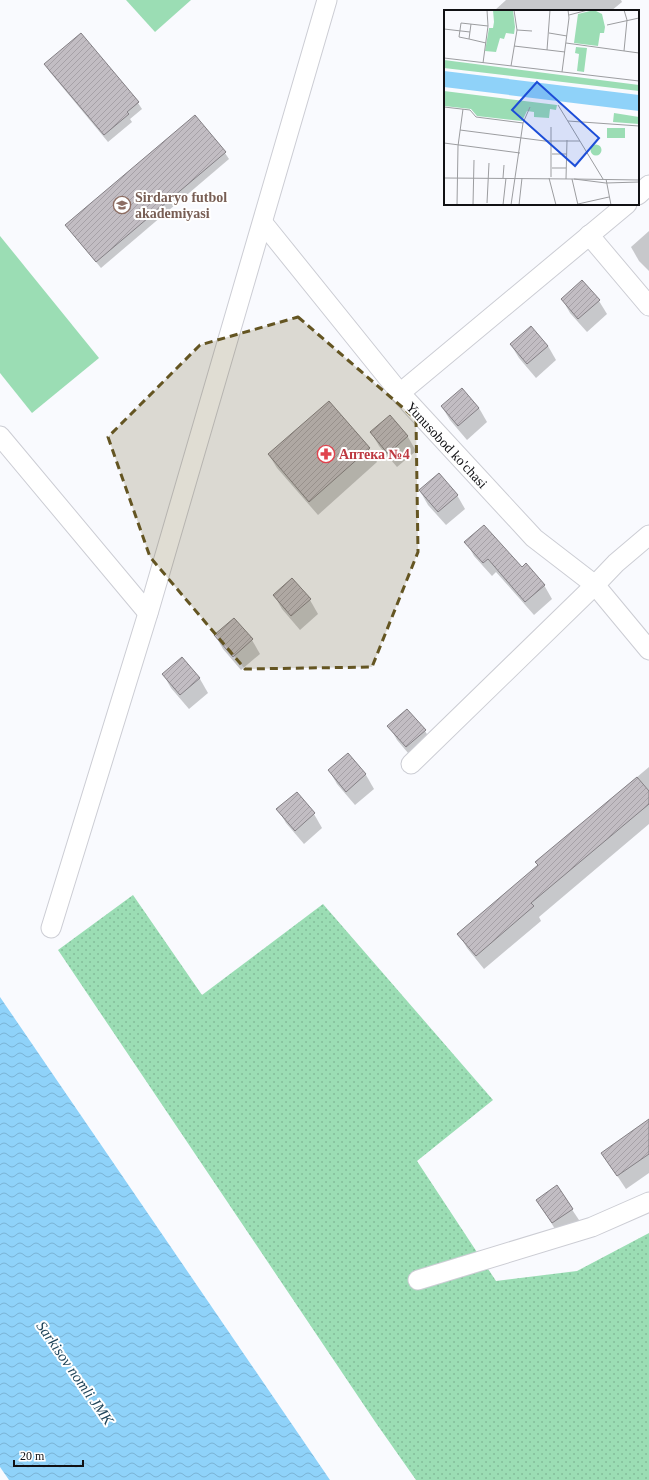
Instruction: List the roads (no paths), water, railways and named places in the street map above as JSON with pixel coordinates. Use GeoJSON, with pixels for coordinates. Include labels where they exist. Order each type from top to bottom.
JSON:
{"type":"FeatureCollection","features":[{"type":"Feature","properties":{"kind":"street"},"geometry":{"type":"LineString","coordinates":[[51,928],[148,613],[327,0]]}},
{"type":"Feature","properties":{"kind":"street"},"geometry":{"type":"LineString","coordinates":[[639,194],[649,185]]}},
{"type":"Feature","properties":{"kind":"street"},"geometry":{"type":"LineString","coordinates":[[400,393],[626,205]]}},
{"type":"Feature","properties":{"kind":"street","name":"Yunusobod ko'chasi"},"geometry":{"type":"LineString","coordinates":[[263,223],[400,393],[534,538],[595,585],[649,650]]}},
{"type":"Feature","properties":{"kind":"street"},"geometry":{"type":"LineString","coordinates":[[589,235],[649,306]]}},
{"type":"Feature","properties":{"kind":"street"},"geometry":{"type":"LineString","coordinates":[[0,436],[148,613]]}},
{"type":"Feature","properties":{"kind":"street"},"geometry":{"type":"LineString","coordinates":[[411,764],[616,563],[649,535]]}},
{"type":"Feature","properties":{"kind":"street"},"geometry":{"type":"LineString","coordinates":[[418,1280],[592,1227],[649,1202]]}},
{"type":"Feature","properties":{"kind":"water","name":"Sarkisov nomli JMK"},"geometry":{"type":"Polygon","coordinates":[[[0,997],[330,1480],[9,1480],[0,1467],[0,997]]]}},
{"type":"Feature","properties":{"kind":"place","name":"Sirdaryo futbol akademiyasi"},"geometry":{"type":"Point","coordinates":[122,205]}},
{"type":"Feature","properties":{"kind":"place","name":"Аптека №4"},"geometry":{"type":"Point","coordinates":[326,454]}}]}
